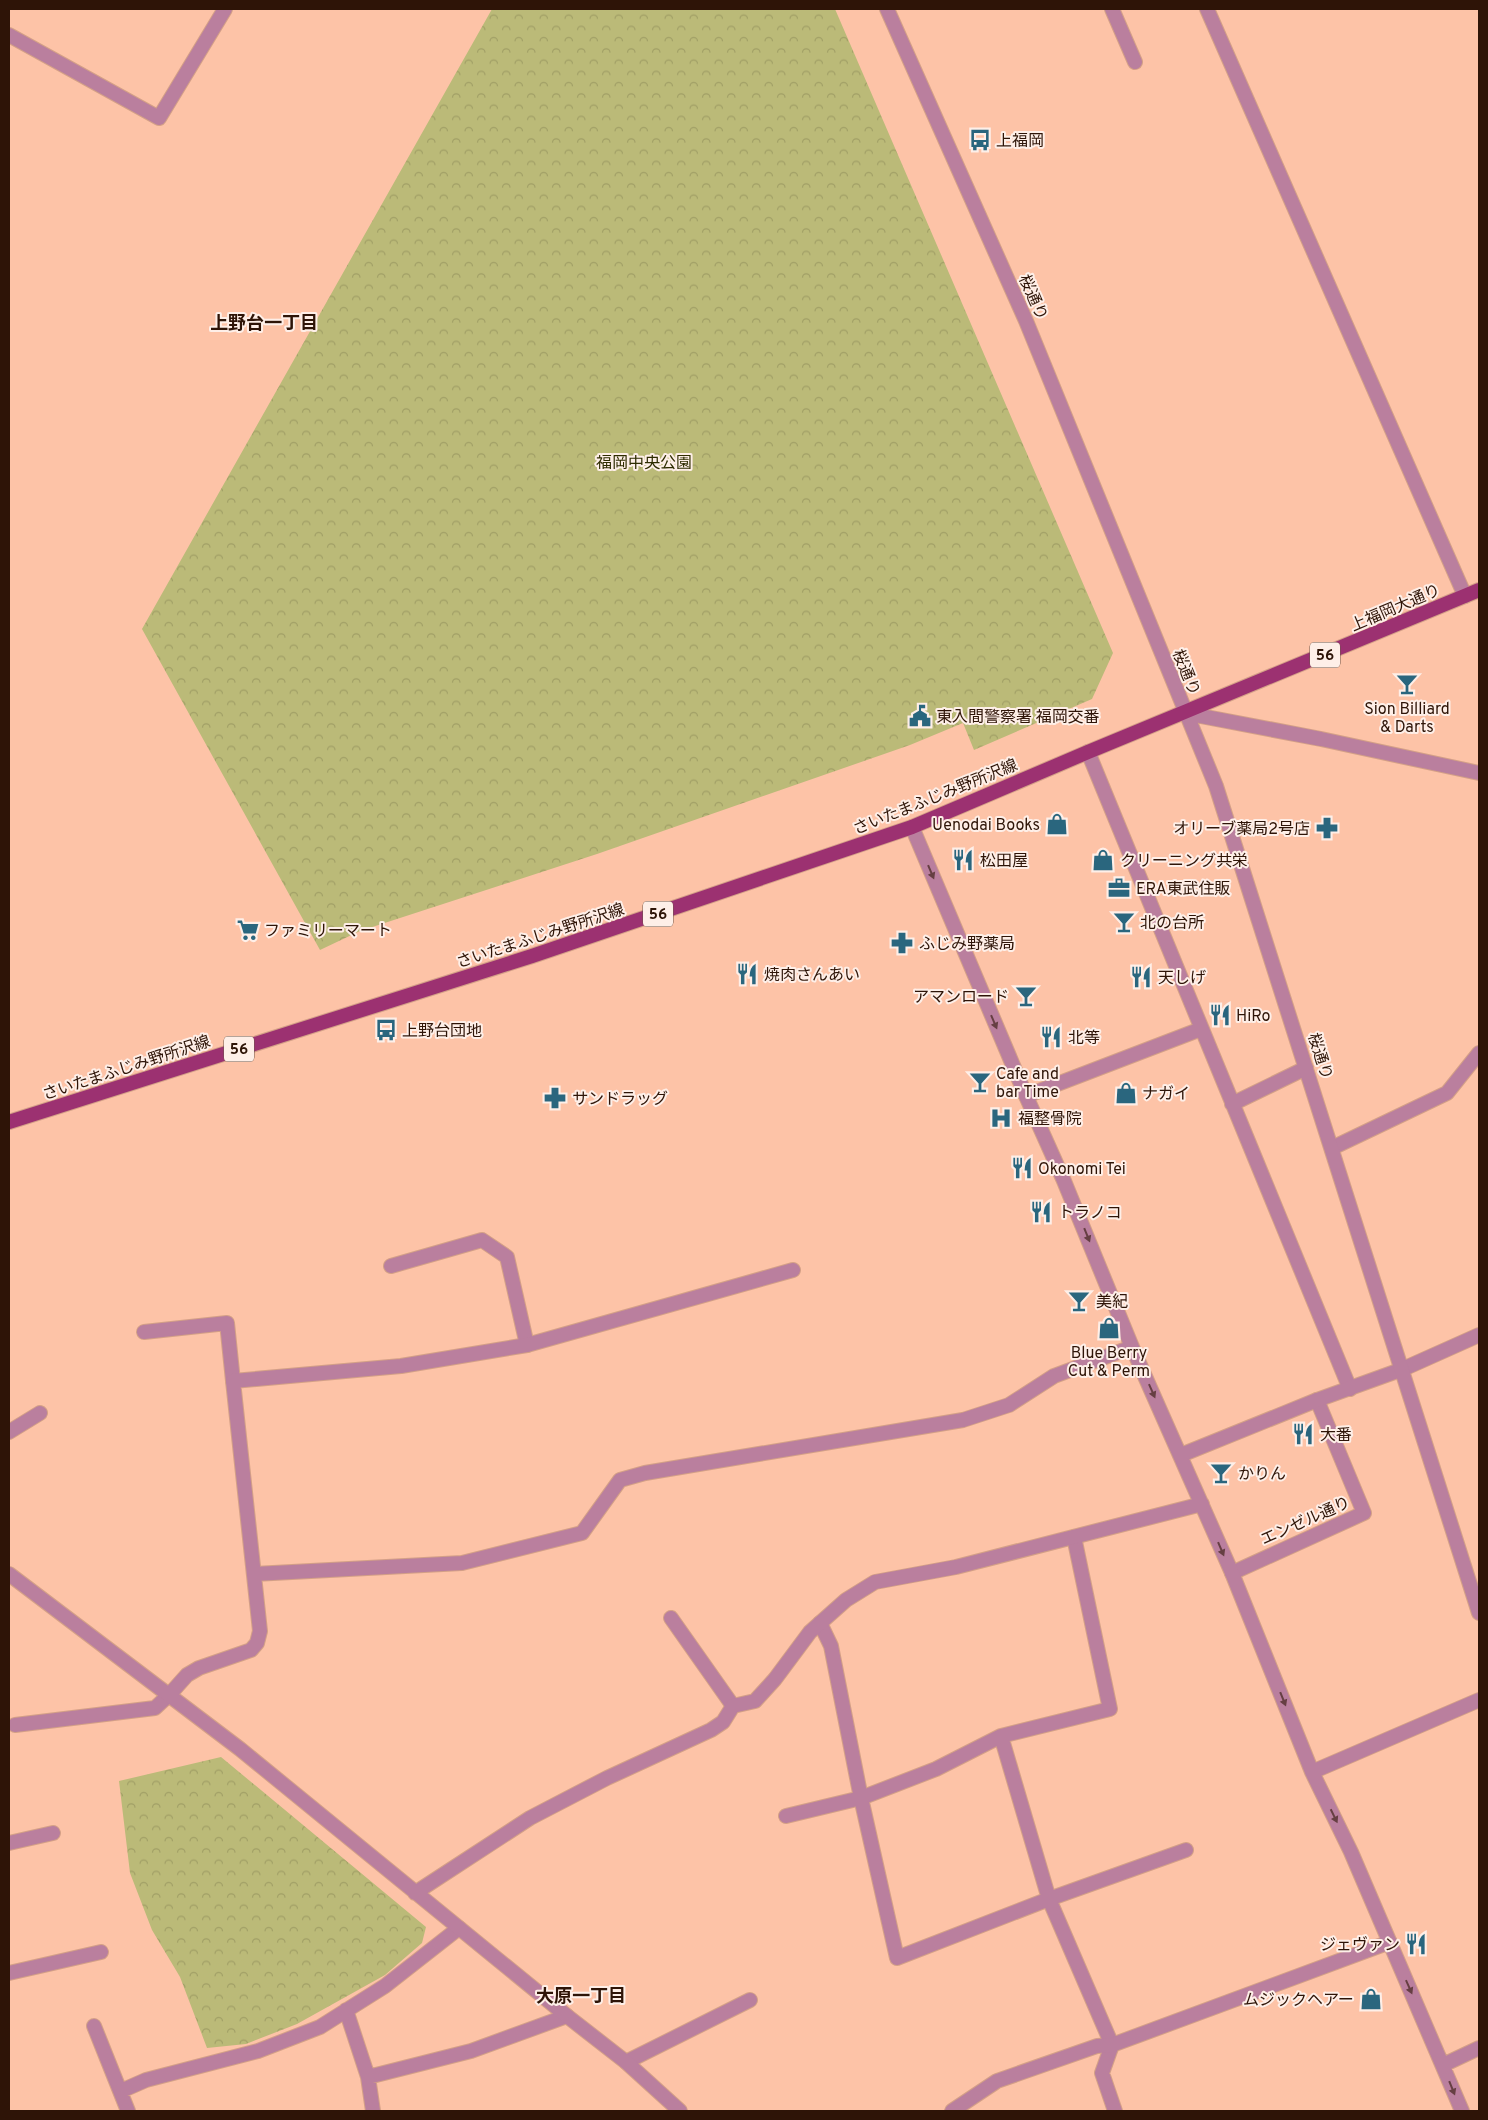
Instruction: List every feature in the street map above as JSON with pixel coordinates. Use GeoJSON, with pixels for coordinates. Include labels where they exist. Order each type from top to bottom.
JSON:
{"type":"FeatureCollection","features":[{"type":"Feature","properties":{"kind":"main road","name":"上福岡大通り"},"geometry":{"type":"LineString","coordinates":[[1185,713],[1479,590]]}},
{"type":"Feature","properties":{"kind":"main road","name":"さいたまふじみ野所沢線"},"geometry":{"type":"LineString","coordinates":[[9,1122],[532,956],[912,827],[1185,713]]}},
{"type":"Feature","properties":{"kind":"street"},"geometry":{"type":"LineString","coordinates":[[9,35],[159,118],[225,9]]}},
{"type":"Feature","properties":{"kind":"street","name":"桜通り"},"geometry":{"type":"LineString","coordinates":[[887,9],[1026,320],[1216,786],[1403,1369],[1479,1613]]}},
{"type":"Feature","properties":{"kind":"street"},"geometry":{"type":"LineString","coordinates":[[1112,9],[1134,62]]}},
{"type":"Feature","properties":{"kind":"street"},"geometry":{"type":"LineString","coordinates":[[1207,9],[1465,596]]}},
{"type":"Feature","properties":{"kind":"street"},"geometry":{"type":"LineString","coordinates":[[1185,713],[1321,739],[1479,773]]}},
{"type":"Feature","properties":{"kind":"street"},"geometry":{"type":"LineString","coordinates":[[1088,752],[1350,1389]]}},
{"type":"Feature","properties":{"kind":"street"},"geometry":{"type":"LineString","coordinates":[[912,827],[1064,1181],[1132,1346],[1232,1573],[1312,1772],[1351,1852],[1462,2111]]}},
{"type":"Feature","properties":{"kind":"street"},"geometry":{"type":"LineString","coordinates":[[1026,1096],[1201,1029]]}},
{"type":"Feature","properties":{"kind":"street"},"geometry":{"type":"LineString","coordinates":[[1332,1148],[1447,1093],[1479,1054]]}},
{"type":"Feature","properties":{"kind":"street"},"geometry":{"type":"LineString","coordinates":[[1232,1104],[1306,1068]]}},
{"type":"Feature","properties":{"kind":"street"},"geometry":{"type":"LineString","coordinates":[[391,1266],[482,1240],[507,1257],[527,1345]]}},
{"type":"Feature","properties":{"kind":"street"},"geometry":{"type":"LineString","coordinates":[[234,1381],[402,1366],[527,1345],[793,1270]]}},
{"type":"Feature","properties":{"kind":"street"},"geometry":{"type":"LineString","coordinates":[[14,1725],[156,1708],[187,1674],[251,1650],[257,1643],[260,1631],[227,1323],[144,1332]]}},
{"type":"Feature","properties":{"kind":"street"},"geometry":{"type":"LineString","coordinates":[[1181,1455],[1317,1400],[1403,1369],[1479,1335]]}},
{"type":"Feature","properties":{"kind":"street"},"geometry":{"type":"LineString","coordinates":[[254,1574],[462,1563],[582,1533],[620,1480],[644,1473],[963,1420],[1009,1405],[1054,1376],[1132,1346]]}},
{"type":"Feature","properties":{"kind":"street","name":"エンゼル通り"},"geometry":{"type":"LineString","coordinates":[[1232,1573],[1364,1512],[1317,1400]]}},
{"type":"Feature","properties":{"kind":"street"},"geometry":{"type":"LineString","coordinates":[[9,1432],[40,1413]]}},
{"type":"Feature","properties":{"kind":"street"},"geometry":{"type":"LineString","coordinates":[[415,1893],[530,1818],[607,1778],[711,1730],[723,1722],[733,1706],[755,1700],[775,1679],[810,1632],[846,1600],[875,1582],[956,1567],[1202,1504]]}},
{"type":"Feature","properties":{"kind":"street"},"geometry":{"type":"LineString","coordinates":[[786,1816],[861,1798],[936,1769],[1001,1736],[1110,1709],[1074,1537]]}},
{"type":"Feature","properties":{"kind":"street"},"geometry":{"type":"LineString","coordinates":[[9,1574],[170,1694],[240,1749],[415,1893],[626,2062],[680,2111]]}},
{"type":"Feature","properties":{"kind":"street"},"geometry":{"type":"LineString","coordinates":[[670,1618],[733,1706]]}},
{"type":"Feature","properties":{"kind":"street"},"geometry":{"type":"LineString","coordinates":[[820,1623],[831,1646],[861,1798],[897,1958],[1049,1899],[1186,1850]]}},
{"type":"Feature","properties":{"kind":"street"},"geometry":{"type":"LineString","coordinates":[[1312,1772],[1479,1700]]}},
{"type":"Feature","properties":{"kind":"street"},"geometry":{"type":"LineString","coordinates":[[1001,1736],[1049,1899],[1112,2045],[1102,2073],[1115,2111]]}},
{"type":"Feature","properties":{"kind":"street"},"geometry":{"type":"LineString","coordinates":[[9,1842],[53,1833]]}},
{"type":"Feature","properties":{"kind":"street"},"geometry":{"type":"LineString","coordinates":[[121,2091],[146,2080],[258,2051],[320,2027],[385,1986],[459,1928]]}},
{"type":"Feature","properties":{"kind":"street"},"geometry":{"type":"LineString","coordinates":[[952,2111],[997,2082],[1097,2046],[1112,2045],[1390,1942]]}},
{"type":"Feature","properties":{"kind":"street"},"geometry":{"type":"LineString","coordinates":[[9,1973],[101,1952]]}},
{"type":"Feature","properties":{"kind":"street"},"geometry":{"type":"LineString","coordinates":[[626,2062],[750,2000]]}},
{"type":"Feature","properties":{"kind":"street"},"geometry":{"type":"LineString","coordinates":[[346,2010],[368,2077],[373,2111]]}},
{"type":"Feature","properties":{"kind":"street"},"geometry":{"type":"LineString","coordinates":[[368,2077],[470,2052],[567,2016]]}},
{"type":"Feature","properties":{"kind":"street"},"geometry":{"type":"LineString","coordinates":[[94,2026],[128,2111]]}},
{"type":"Feature","properties":{"kind":"street"},"geometry":{"type":"LineString","coordinates":[[1443,2065],[1479,2048]]}},
{"type":"Feature","properties":{"kind":"green space","name":"福岡中央公園"},"geometry":{"type":"Polygon","coordinates":[[[492,9],[835,9],[1113,653],[1092,699],[974,750],[963,723],[910,745],[597,854],[360,931],[320,950],[142,629],[492,9]]]}},
{"type":"Feature","properties":{"kind":"green space"},"geometry":{"type":"Polygon","coordinates":[[[221,1757],[426,1927],[422,1943],[385,1975],[297,2024],[246,2044],[207,2048],[180,1977],[152,1930],[130,1873],[119,1781],[221,1757]]]}},
{"type":"Feature","properties":{"kind":"place","name":"上福岡"},"geometry":{"type":"Point","coordinates":[980,140]}},
{"type":"Feature","properties":{"kind":"place","name":"Sion Billiard & Darts"},"geometry":{"type":"Point","coordinates":[1407,684]}},
{"type":"Feature","properties":{"kind":"place","name":"東入間警察署 福岡交番"},"geometry":{"type":"Point","coordinates":[920,716]}},
{"type":"Feature","properties":{"kind":"place","name":"Uenodai Books"},"geometry":{"type":"Point","coordinates":[1057,824]}},
{"type":"Feature","properties":{"kind":"place","name":"オリーブ薬局2号店"},"geometry":{"type":"Point","coordinates":[1327,828]}},
{"type":"Feature","properties":{"kind":"place","name":"松田屋"},"geometry":{"type":"Point","coordinates":[963,860]}},
{"type":"Feature","properties":{"kind":"place","name":"クリーニング共栄"},"geometry":{"type":"Point","coordinates":[1103,860]}},
{"type":"Feature","properties":{"kind":"place","name":"ERA東武住販"},"geometry":{"type":"Point","coordinates":[1119,888]}},
{"type":"Feature","properties":{"kind":"place","name":"北の台所"},"geometry":{"type":"Point","coordinates":[1124,922]}},
{"type":"Feature","properties":{"kind":"place","name":"ファミリーマート"},"geometry":{"type":"Point","coordinates":[248,930]}},
{"type":"Feature","properties":{"kind":"place","name":"ふじみ野薬局"},"geometry":{"type":"Point","coordinates":[902,943]}},
{"type":"Feature","properties":{"kind":"place","name":"焼肉さんあい"},"geometry":{"type":"Point","coordinates":[747,974]}},
{"type":"Feature","properties":{"kind":"place","name":"天しげ"},"geometry":{"type":"Point","coordinates":[1141,977]}},
{"type":"Feature","properties":{"kind":"place","name":"アマンロード"},"geometry":{"type":"Point","coordinates":[1026,996]}},
{"type":"Feature","properties":{"kind":"place","name":"HiRo"},"geometry":{"type":"Point","coordinates":[1220,1015]}},
{"type":"Feature","properties":{"kind":"place","name":"上野台団地"},"geometry":{"type":"Point","coordinates":[386,1030]}},
{"type":"Feature","properties":{"kind":"place","name":"北等"},"geometry":{"type":"Point","coordinates":[1051,1037]}},
{"type":"Feature","properties":{"kind":"place","name":"Cafe and bar Time"},"geometry":{"type":"Point","coordinates":[980,1082]}},
{"type":"Feature","properties":{"kind":"place","name":"ナガイ"},"geometry":{"type":"Point","coordinates":[1126,1093]}},
{"type":"Feature","properties":{"kind":"place","name":"サンドラッグ"},"geometry":{"type":"Point","coordinates":[555,1098]}},
{"type":"Feature","properties":{"kind":"place","name":"福整骨院"},"geometry":{"type":"Point","coordinates":[1001,1118]}},
{"type":"Feature","properties":{"kind":"place","name":"Okonomi Tei"},"geometry":{"type":"Point","coordinates":[1022,1168]}},
{"type":"Feature","properties":{"kind":"place","name":"トラノコ"},"geometry":{"type":"Point","coordinates":[1041,1212]}},
{"type":"Feature","properties":{"kind":"place","name":"美紀"},"geometry":{"type":"Point","coordinates":[1079,1301]}},
{"type":"Feature","properties":{"kind":"place","name":"Blue Berry Cut & Perm"},"geometry":{"type":"Point","coordinates":[1109,1328]}},
{"type":"Feature","properties":{"kind":"place","name":"大番"},"geometry":{"type":"Point","coordinates":[1303,1434]}},
{"type":"Feature","properties":{"kind":"place","name":"かりん"},"geometry":{"type":"Point","coordinates":[1221,1473]}},
{"type":"Feature","properties":{"kind":"place","name":"ジェヴァン"},"geometry":{"type":"Point","coordinates":[1416,1944]}},
{"type":"Feature","properties":{"kind":"place","name":"ムジックヘアー"},"geometry":{"type":"Point","coordinates":[1371,1999]}},
{"type":"Feature","properties":{"kind":"district","name":"上野台一丁目"},"geometry":{"type":"Point","coordinates":[264,323]}},
{"type":"Feature","properties":{"kind":"district","name":"大原一丁目"},"geometry":{"type":"Point","coordinates":[581,1996]}}]}
